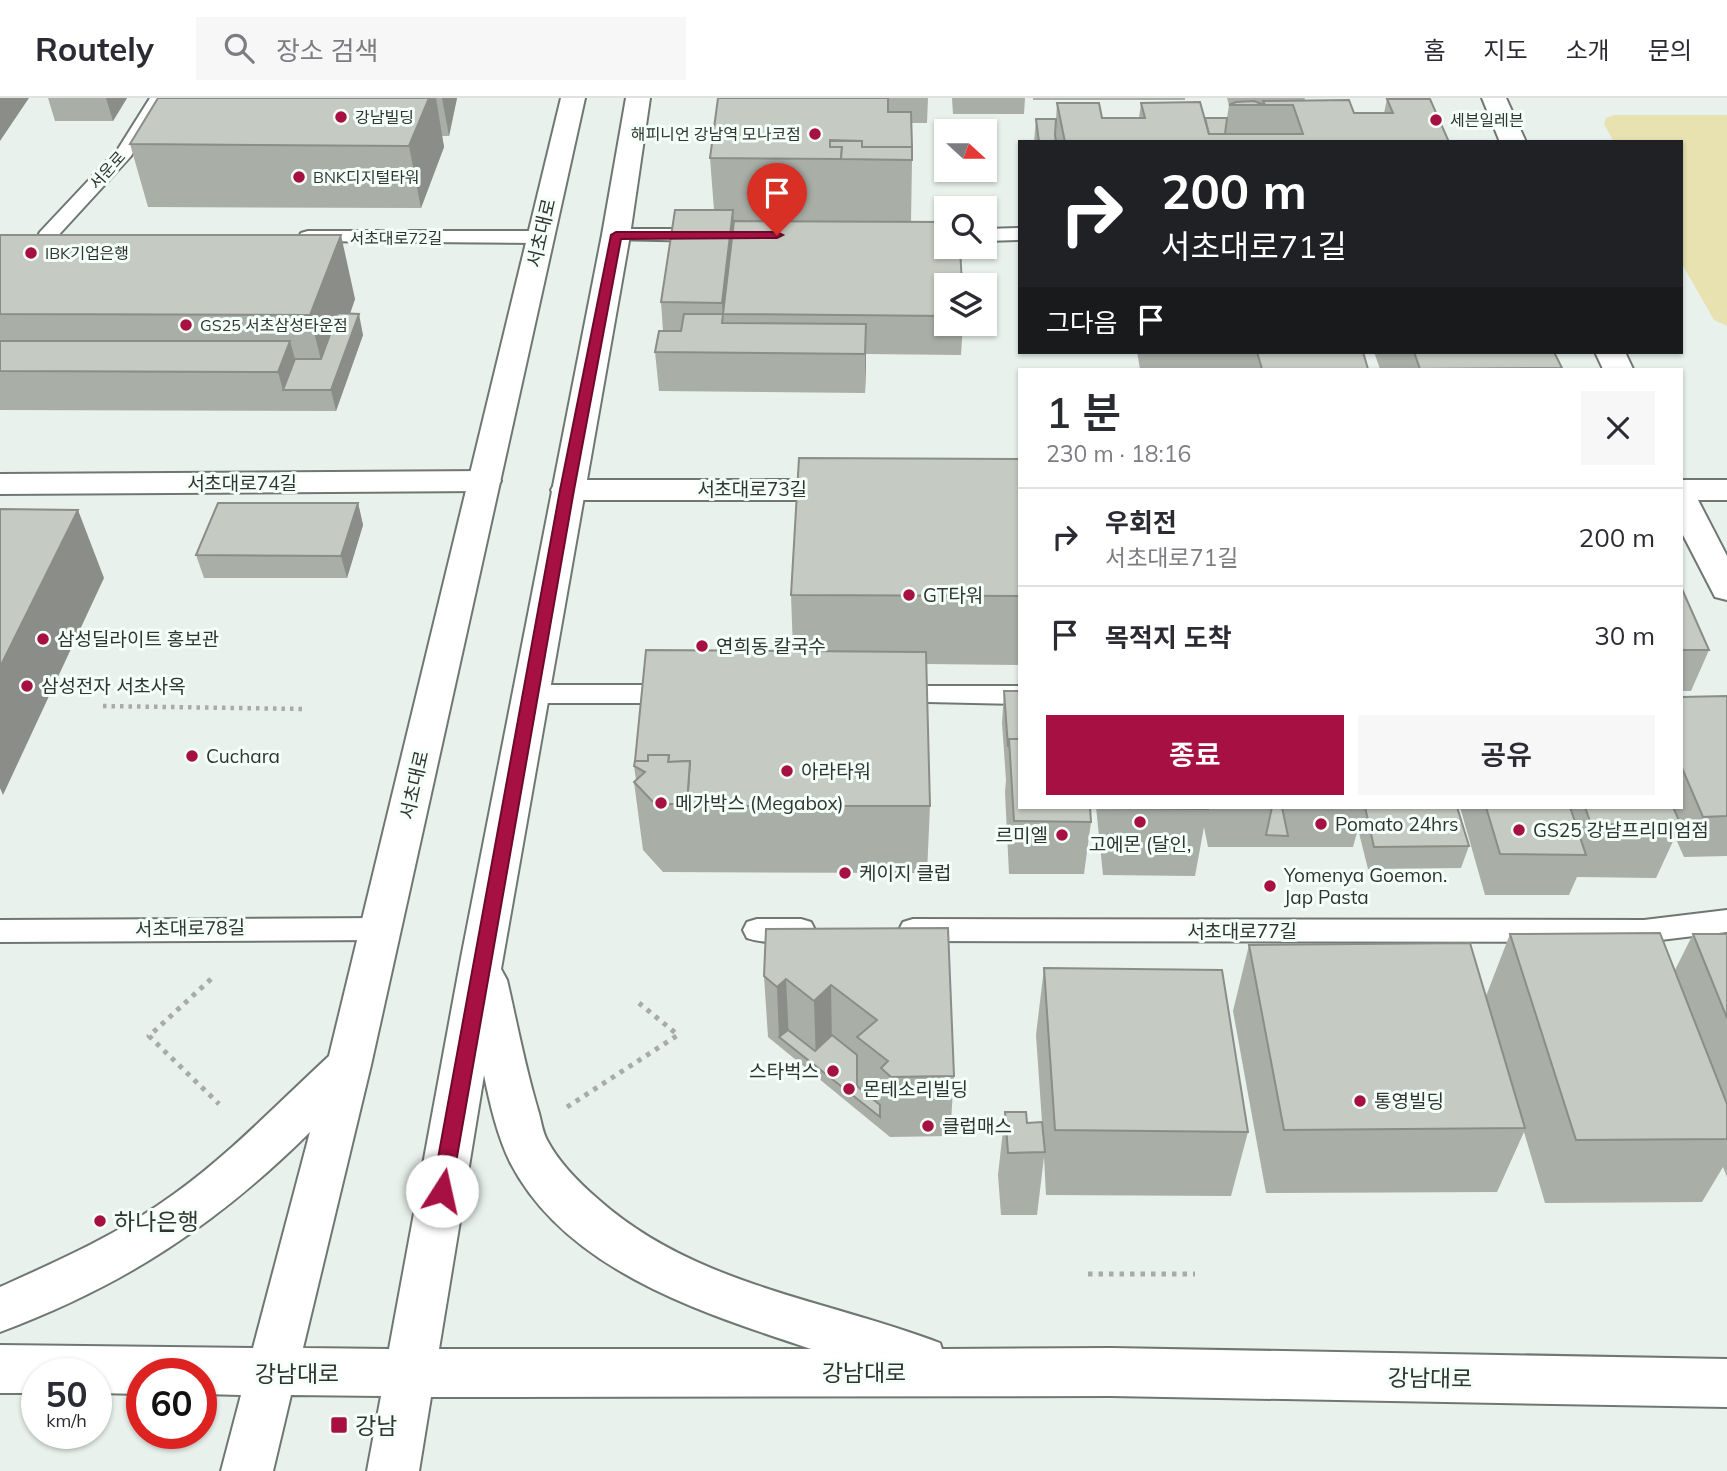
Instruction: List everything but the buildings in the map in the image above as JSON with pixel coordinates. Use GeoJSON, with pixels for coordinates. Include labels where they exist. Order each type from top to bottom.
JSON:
{"type":"FeatureCollection","features":[{"type":"Feature","properties":{"kind":"main road","name":"서초대로"},"geometry":{"type":"LineString","coordinates":[[247,1471],[349,1065],[573,98]]}},
{"type":"Feature","properties":{"kind":"main road"},"geometry":{"type":"LineString","coordinates":[[393,1471],[482,958],[616,235],[638,98]]}},
{"type":"Feature","properties":{"kind":"main road"},"geometry":{"type":"LineString","coordinates":[[1494,98],[1512,140]]}},
{"type":"Feature","properties":{"kind":"main road","name":"서초대로74길"},"geometry":{"type":"LineString","coordinates":[[0,484],[485,481]]}},
{"type":"Feature","properties":{"kind":"main road","name":"서초대로73길"},"geometry":{"type":"LineString","coordinates":[[567,490],[873,490]]}},
{"type":"Feature","properties":{"kind":"main road"},"geometry":{"type":"LineString","coordinates":[[1683,490],[1727,490]]}},
{"type":"Feature","properties":{"kind":"main road"},"geometry":{"type":"LineString","coordinates":[[1683,503],[1727,589]]}},
{"type":"Feature","properties":{"kind":"main road"},"geometry":{"type":"LineString","coordinates":[[482,958],[509,1091],[527,1149],[560,1196],[601,1233],[648,1263],[778,1315],[957,1371]]}},
{"type":"Feature","properties":{"kind":"main road"},"geometry":{"type":"LineString","coordinates":[[0,1310],[61,1283],[152,1236],[216,1190],[349,1065]]}},
{"type":"Feature","properties":{"kind":"main road","name":"강남대로"},"geometry":{"type":"LineString","coordinates":[[0,1369],[552,1374],[957,1371],[1727,1382]]}},
{"type":"Feature","properties":{"kind":"lane","name":"서운로"},"geometry":{"type":"LineString","coordinates":[[47,236],[125,152],[158,98]]}},
{"type":"Feature","properties":{"kind":"lane"},"geometry":{"type":"LineString","coordinates":[[997,235],[1018,234]]}},
{"type":"Feature","properties":{"kind":"lane"},"geometry":{"type":"LineString","coordinates":[[616,235],[723,235]]}},
{"type":"Feature","properties":{"kind":"lane"},"geometry":{"type":"LineString","coordinates":[[24,236],[74,236]]}},
{"type":"Feature","properties":{"kind":"lane","name":"서초대로72길"},"geometry":{"type":"LineString","coordinates":[[291,237],[540,237]]}},
{"type":"Feature","properties":{"kind":"lane"},"geometry":{"type":"LineString","coordinates":[[532,694],[700,694]]}},
{"type":"Feature","properties":{"kind":"lane"},"geometry":{"type":"LineString","coordinates":[[867,695],[1018,695]]}},
{"type":"Feature","properties":{"kind":"lane","name":"서초대로77길"},"geometry":{"type":"LineString","coordinates":[[883,930],[1621,932],[1727,921]]}},
{"type":"Feature","properties":{"kind":"lane","name":"서초대로78길"},"geometry":{"type":"LineString","coordinates":[[0,930],[380,929]]}},
{"type":"Feature","properties":{"kind":"lane"},"geometry":{"type":"LineString","coordinates":[[757,930],[827,930]]}},
{"type":"Feature","properties":{"kind":"path"},"geometry":{"type":"LineString","coordinates":[[103,706],[305,709]]}},
{"type":"Feature","properties":{"kind":"path"},"geometry":{"type":"LineString","coordinates":[[211,979],[149,1036],[219,1104]]}},
{"type":"Feature","properties":{"kind":"path"},"geometry":{"type":"LineString","coordinates":[[568,1107],[678,1035],[639,1003]]}},
{"type":"Feature","properties":{"kind":"path"},"geometry":{"type":"LineString","coordinates":[[1088,1274],[1195,1274]]}},
{"type":"Feature","properties":{"kind":"shaded area"},"geometry":{"type":"Polygon","coordinates":[[[1614,115],[1727,115],[1727,326],[1714,320],[1683,266],[1683,140],[1613,140],[1604,124],[1606,118],[1614,115]]]}},
{"type":"Feature","properties":{"kind":"place","name":"강남빌딩"},"geometry":{"type":"Point","coordinates":[341,117]}},
{"type":"Feature","properties":{"kind":"place","name":"세븐일레븐"},"geometry":{"type":"Point","coordinates":[1436,120]}},
{"type":"Feature","properties":{"kind":"place","name":"해피니언 강남역 모나코점"},"geometry":{"type":"Point","coordinates":[815,134]}},
{"type":"Feature","properties":{"kind":"place","name":"BNK디지털타워"},"geometry":{"type":"Point","coordinates":[299,177]}},
{"type":"Feature","properties":{"kind":"place","name":"IBK기업은행"},"geometry":{"type":"Point","coordinates":[31,253]}},
{"type":"Feature","properties":{"kind":"place","name":"GS25 서초삼성타운점"},"geometry":{"type":"Point","coordinates":[186,325]}},
{"type":"Feature","properties":{"kind":"place","name":"GT타워"},"geometry":{"type":"Point","coordinates":[909,595]}},
{"type":"Feature","properties":{"kind":"place","name":"삼성딜라이트 홍보관"},"geometry":{"type":"Point","coordinates":[43,639]}},
{"type":"Feature","properties":{"kind":"place","name":"연희동 칼국수"},"geometry":{"type":"Point","coordinates":[702,646]}},
{"type":"Feature","properties":{"kind":"place","name":"삼성전자 서초사옥"},"geometry":{"type":"Point","coordinates":[27,686]}},
{"type":"Feature","properties":{"kind":"place","name":"Cuchara"},"geometry":{"type":"Point","coordinates":[192,756]}},
{"type":"Feature","properties":{"kind":"place","name":"아라타워"},"geometry":{"type":"Point","coordinates":[787,771]}},
{"type":"Feature","properties":{"kind":"place","name":"메가박스 (Megabox)"},"geometry":{"type":"Point","coordinates":[661,803]}},
{"type":"Feature","properties":{"kind":"place","name":"고에몬 (달인,"},"geometry":{"type":"Point","coordinates":[1140,822]}},
{"type":"Feature","properties":{"kind":"place","name":"Pomato 24hrs"},"geometry":{"type":"Point","coordinates":[1321,824]}},
{"type":"Feature","properties":{"kind":"place","name":"GS25 강남프리미엄점"},"geometry":{"type":"Point","coordinates":[1519,830]}},
{"type":"Feature","properties":{"kind":"place","name":"르미엘"},"geometry":{"type":"Point","coordinates":[1062,835]}},
{"type":"Feature","properties":{"kind":"place","name":"케이지 클럽"},"geometry":{"type":"Point","coordinates":[845,873]}},
{"type":"Feature","properties":{"kind":"place","name":"Yomenya Goemon. Jap Pasta"},"geometry":{"type":"Point","coordinates":[1270,886]}},
{"type":"Feature","properties":{"kind":"place","name":"스타벅스"},"geometry":{"type":"Point","coordinates":[833,1071]}},
{"type":"Feature","properties":{"kind":"place","name":"몬테소리빌딩"},"geometry":{"type":"Point","coordinates":[849,1089]}},
{"type":"Feature","properties":{"kind":"place","name":"통영빌딩"},"geometry":{"type":"Point","coordinates":[1360,1101]}},
{"type":"Feature","properties":{"kind":"place","name":"클럽매스"},"geometry":{"type":"Point","coordinates":[928,1126]}},
{"type":"Feature","properties":{"kind":"place","name":"하나은행"},"geometry":{"type":"Point","coordinates":[100,1221]}},
{"type":"Feature","properties":{"kind":"place","name":"강남"},"geometry":{"type":"Point","coordinates":[339,1425]}},
{"type":"Feature","properties":{"kind":"route"},"geometry":{"type":"LineString","coordinates":[[442,1191],[567,490],[616,235],[777,235]]}}]}
